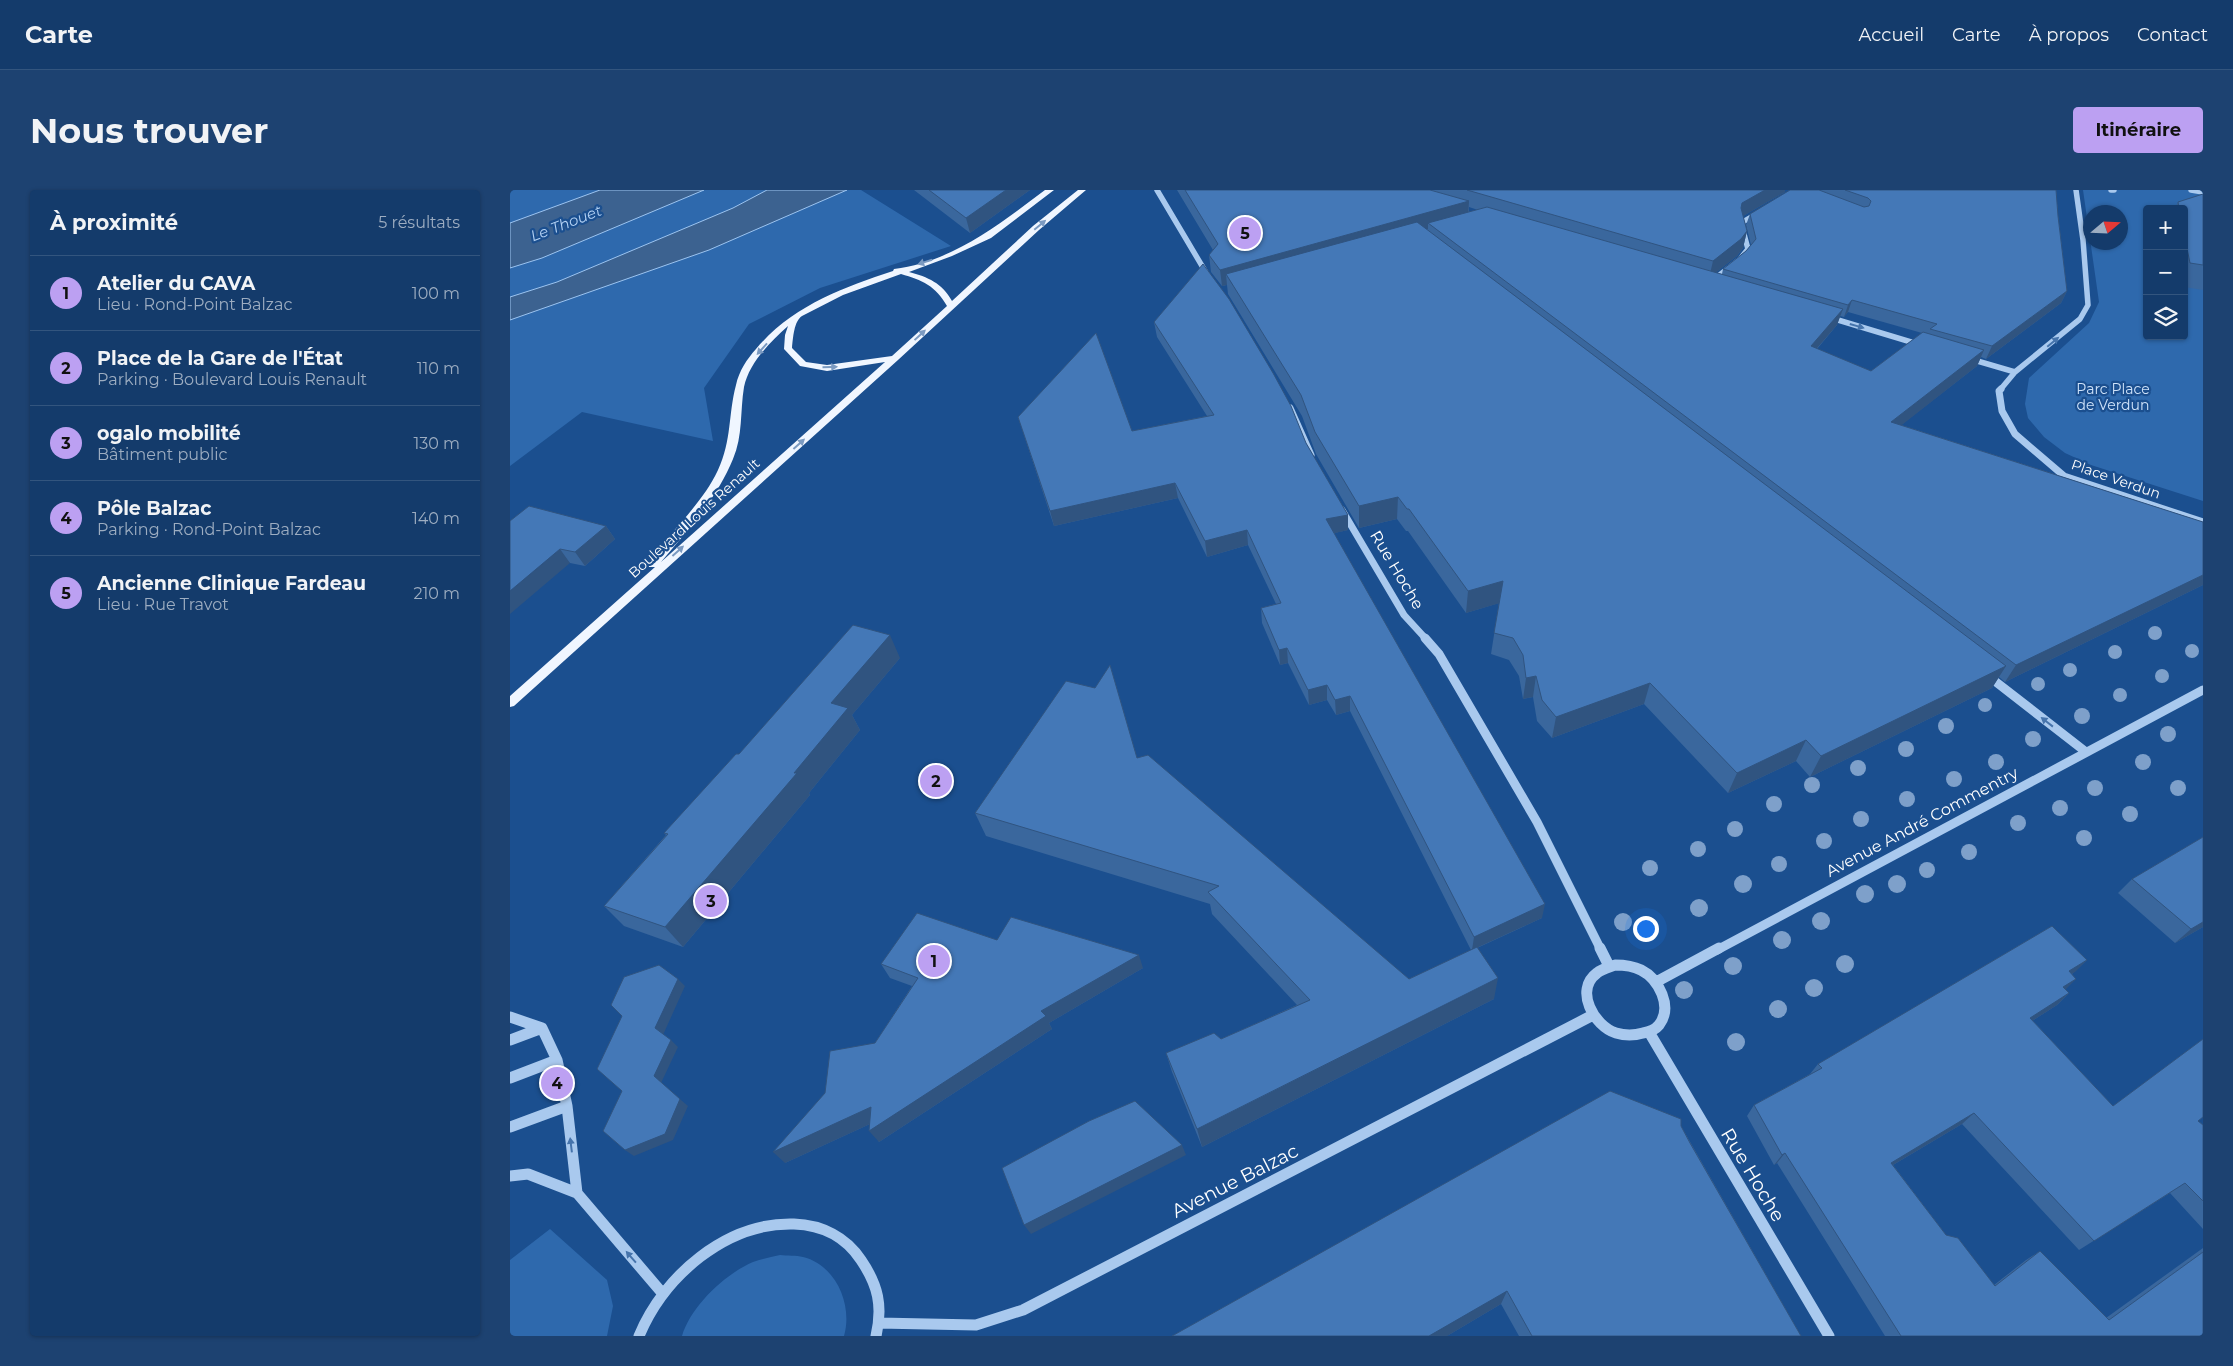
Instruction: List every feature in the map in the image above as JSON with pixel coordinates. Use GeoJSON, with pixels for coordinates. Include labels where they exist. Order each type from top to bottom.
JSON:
{"type":"FeatureCollection","features":[{"type":"Feature","properties":{"kind":"main road","name":"Boulevard Louis Renault"},"geometry":{"type":"LineString","coordinates":[[628,595],[703,504],[719,480],[734,440],[740,383],[746,367],[760,349],[797,315],[840,293],[971,245],[988,236],[1050,190]]}},
{"type":"Feature","properties":{"kind":"main road","name":"Boulevard Louis Renault"},"geometry":{"type":"LineString","coordinates":[[628,595],[896,357],[1036,228],[1082,190]]}},
{"type":"Feature","properties":{"kind":"main road"},"geometry":{"type":"LineString","coordinates":[[897,272],[930,281],[939,287],[951,306]]}},
{"type":"Feature","properties":{"kind":"main road"},"geometry":{"type":"LineString","coordinates":[[797,315],[789,335],[788,349],[803,364],[827,368],[896,357]]}},
{"type":"Feature","properties":{"kind":"main road"},"geometry":{"type":"LineString","coordinates":[[510,702],[628,595]]}},
{"type":"Feature","properties":{"kind":"street"},"geometry":{"type":"LineString","coordinates":[[1157,190],[1215,286]]}},
{"type":"Feature","properties":{"kind":"street","name":"Place Verdun"},"geometry":{"type":"LineString","coordinates":[[2076,190],[2083,240],[2088,305],[2080,319],[2015,372],[1999,391],[2002,411],[2015,434],[2064,476],[2203,522]]}},
{"type":"Feature","properties":{"kind":"street"},"geometry":{"type":"LineString","coordinates":[[2192,190],[2203,192]]}},
{"type":"Feature","properties":{"kind":"street"},"geometry":{"type":"LineString","coordinates":[[1710,282],[1740,259],[1748,249],[1741,223],[1764,209]]}},
{"type":"Feature","properties":{"kind":"street"},"geometry":{"type":"LineString","coordinates":[[1700,280],[1719,285]]}},
{"type":"Feature","properties":{"kind":"street"},"geometry":{"type":"LineString","coordinates":[[1823,316],[1928,346]]}},
{"type":"Feature","properties":{"kind":"street"},"geometry":{"type":"LineString","coordinates":[[1956,355],[2015,372]]}},
{"type":"Feature","properties":{"kind":"street"},"geometry":{"type":"LineString","coordinates":[[1287,402],[1297,419],[1316,465]]}},
{"type":"Feature","properties":{"kind":"street","name":"Rue Hoche"},"geometry":{"type":"LineString","coordinates":[[1336,498],[1404,615],[1439,654],[1537,822],[1609,966]]}},
{"type":"Feature","properties":{"kind":"street"},"geometry":{"type":"LineString","coordinates":[[1984,673],[2086,752]]}},
{"type":"Feature","properties":{"kind":"street","name":"Avenue André Commentry"},"geometry":{"type":"LineString","coordinates":[[1656,982],[2203,690]]}},
{"type":"Feature","properties":{"kind":"street"},"geometry":{"type":"LineString","coordinates":[[1628,965],[1641,970],[1656,982],[1665,999],[1665,1011],[1661,1022],[1649,1032],[1629,1036],[1616,1033],[1604,1027],[1593,1015],[1586,995],[1588,984],[1594,975],[1609,966],[1628,965]]}},
{"type":"Feature","properties":{"kind":"street","name":"Avenue Balzac"},"geometry":{"type":"LineString","coordinates":[[879,1323],[976,1325],[1023,1310],[1593,1015]]}},
{"type":"Feature","properties":{"kind":"street"},"geometry":{"type":"LineString","coordinates":[[510,1018],[542,1028],[557,1060],[567,1106],[577,1193]]}},
{"type":"Feature","properties":{"kind":"street"},"geometry":{"type":"LineString","coordinates":[[510,1040],[542,1028]]}},
{"type":"Feature","properties":{"kind":"street","name":"Rue Hoche"},"geometry":{"type":"LineString","coordinates":[[1649,1032],[1829,1336]]}},
{"type":"Feature","properties":{"kind":"street"},"geometry":{"type":"LineString","coordinates":[[510,1078],[557,1060]]}},
{"type":"Feature","properties":{"kind":"street"},"geometry":{"type":"LineString","coordinates":[[510,1127],[567,1106]]}},
{"type":"Feature","properties":{"kind":"street"},"geometry":{"type":"LineString","coordinates":[[510,1176],[528,1174],[577,1193],[663,1294]]}},
{"type":"Feature","properties":{"kind":"street"},"geometry":{"type":"LineString","coordinates":[[639,1336],[663,1294],[693,1263],[726,1240],[762,1226],[797,1222],[832,1231],[858,1252],[875,1284],[879,1323],[876,1336]]}},
{"type":"Feature","properties":{"kind":"green space"},"geometry":{"type":"Polygon","coordinates":[[[510,190],[861,190],[951,246],[820,288],[749,324],[704,388],[713,441],[582,412],[510,466],[510,190]]]}},
{"type":"Feature","properties":{"kind":"green space","name":"Parc Place de Verdun"},"geometry":{"type":"Polygon","coordinates":[[[2083,190],[2203,190],[2203,501],[2091,465],[2065,453],[2044,437],[2028,418],[2025,404],[2029,378],[2089,323],[2099,302],[2091,250],[2128,250],[2128,205],[2085,205],[2083,190]]]}},
{"type":"Feature","properties":{"kind":"green space"},"geometry":{"type":"Polygon","coordinates":[[[550,1229],[607,1280],[613,1306],[607,1336],[510,1336],[510,1260],[550,1229]]]}},
{"type":"Feature","properties":{"kind":"green space"},"geometry":{"type":"Polygon","coordinates":[[[780,1255],[800,1256],[815,1261],[833,1277],[844,1299],[846,1324],[844,1336],[682,1336],[693,1313],[710,1292],[731,1274],[753,1262],[780,1255]]]}},
{"type":"Feature","properties":{"kind":"water","name":"Le Thouet"},"geometry":{"type":"Polygon","coordinates":[[[600,190],[704,190],[542,258],[510,268],[510,223],[600,190]]]}},
{"type":"Feature","properties":{"kind":"water","name":"Le Thouet"},"geometry":{"type":"Polygon","coordinates":[[[767,190],[847,190],[709,250],[510,320],[510,297],[557,282],[733,208],[767,190]]]}},
{"type":"Feature","properties":{"kind":"building"},"geometry":{"type":"Polygon","coordinates":[[[929,190],[1006,190],[966,218],[929,190]]]}},
{"type":"Feature","properties":{"kind":"building"},"geometry":{"type":"Polygon","coordinates":[[[1185,190],[1430,190],[1469,201],[1220,270],[1209,255],[1218,244],[1185,190]]]}},
{"type":"Feature","properties":{"kind":"building"},"geometry":{"type":"Polygon","coordinates":[[[1467,190],[1765,190],[1742,203],[1741,208],[1747,231],[1741,239],[1713,261],[1467,190]]]}},
{"type":"Feature","properties":{"kind":"building"},"geometry":{"type":"Polygon","coordinates":[[[1790,190],[1819,190],[1864,207],[1869,206],[1871,201],[1868,198],[1845,190],[2056,190],[2067,291],[1992,346],[1930,329],[1937,324],[1852,300],[1848,305],[1723,269],[1746,251],[1756,239],[1750,214],[1790,190]]]}},
{"type":"Feature","properties":{"kind":"building"},"geometry":{"type":"Polygon","coordinates":[[[2203,194],[2203,265],[2190,263],[2188,253],[2188,205],[2178,205],[2178,202],[2203,194]]]}},
{"type":"Feature","properties":{"kind":"building"},"geometry":{"type":"Polygon","coordinates":[[[1487,207],[1843,309],[1811,346],[1871,371],[1923,332],[1984,350],[1891,422],[2203,522],[2203,575],[2016,665],[1428,223],[1487,207]]]}},
{"type":"Feature","properties":{"kind":"building"},"geometry":{"type":"Polygon","coordinates":[[[1417,222],[2006,666],[1821,756],[1806,740],[1737,773],[1650,683],[1556,717],[1542,700],[1536,676],[1526,678],[1523,655],[1513,638],[1494,633],[1503,581],[1468,591],[1409,509],[1398,497],[1359,506],[1315,432],[1301,395],[1226,274],[1417,222]]]}},
{"type":"Feature","properties":{"kind":"building"},"geometry":{"type":"Polygon","coordinates":[[[1203,264],[1229,299],[1273,373],[1291,406],[1306,443],[1348,515],[1326,519],[1545,904],[1474,937],[1350,696],[1335,700],[1327,685],[1308,690],[1287,648],[1279,650],[1261,608],[1281,603],[1247,530],[1205,541],[1175,483],[1050,511],[1018,417],[1096,333],[1132,431],[1214,415],[1154,322],[1203,264]]]}},
{"type":"Feature","properties":{"kind":"building"},"geometry":{"type":"Polygon","coordinates":[[[529,506],[606,526],[575,552],[560,549],[510,591],[510,521],[529,506]]]}},
{"type":"Feature","properties":{"kind":"building"},"geometry":{"type":"Polygon","coordinates":[[[853,625],[890,635],[831,703],[848,708],[794,773],[797,773],[665,927],[604,906],[668,834],[664,833],[736,754],[739,754],[853,625]]]}},
{"type":"Feature","properties":{"kind":"building"},"geometry":{"type":"Polygon","coordinates":[[[1110,665],[1137,758],[1148,755],[1409,979],[1477,947],[1498,978],[1197,1129],[1166,1053],[1214,1033],[1221,1039],[1310,1000],[1208,892],[1219,886],[975,813],[1066,681],[1095,688],[1110,665]]]}},
{"type":"Feature","properties":{"kind":"building"},"geometry":{"type":"Polygon","coordinates":[[[2203,837],[2203,922],[2191,929],[2132,879],[2203,837]]]}},
{"type":"Feature","properties":{"kind":"building"},"geometry":{"type":"Polygon","coordinates":[[[917,913],[997,940],[1011,917],[1139,955],[1041,1011],[1046,1016],[869,1131],[871,1107],[773,1152],[825,1093],[830,1051],[875,1043],[918,978],[881,964],[917,913]]]}},
{"type":"Feature","properties":{"kind":"building"},"geometry":{"type":"Polygon","coordinates":[[[2052,926],[2087,960],[2069,971],[2076,979],[2063,987],[2069,993],[2030,1018],[2113,1106],[2203,1039],[2203,1117],[2198,1121],[2203,1125],[2203,1201],[2185,1183],[2094,1241],[1974,1113],[1891,1163],[1946,1235],[1958,1238],[1995,1286],[2040,1251],[2109,1320],[2203,1252],[2203,1336],[1901,1336],[1785,1153],[1782,1155],[1754,1105],[1822,1068],[1818,1064],[2052,926]]]}},
{"type":"Feature","properties":{"kind":"building"},"geometry":{"type":"Polygon","coordinates":[[[659,965],[678,979],[655,1028],[671,1040],[654,1076],[680,1099],[665,1134],[625,1150],[603,1131],[622,1091],[597,1069],[622,1016],[611,1005],[624,977],[659,965]]]}},
{"type":"Feature","properties":{"kind":"building"},"geometry":{"type":"Polygon","coordinates":[[[1610,1091],[1681,1119],[1681,1126],[1690,1143],[1801,1336],[1532,1336],[1507,1291],[1429,1336],[1172,1336],[1610,1091]]]}},
{"type":"Feature","properties":{"kind":"building"},"geometry":{"type":"Polygon","coordinates":[[[1135,1101],[1182,1145],[1024,1225],[1002,1168],[1089,1121],[1135,1101]]]}},
{"type":"Feature","properties":{"kind":"place","name":"Ancienne Clinique Fardeau"},"geometry":{"type":"Point","coordinates":[1245,233]}},
{"type":"Feature","properties":{"kind":"place","name":"Place de la Gare de l'État"},"geometry":{"type":"Point","coordinates":[936,781]}},
{"type":"Feature","properties":{"kind":"place","name":"ogalo mobilité"},"geometry":{"type":"Point","coordinates":[711,901]}},
{"type":"Feature","properties":{"kind":"place","name":"Atelier du CAVA"},"geometry":{"type":"Point","coordinates":[934,961]}},
{"type":"Feature","properties":{"kind":"place","name":"Pôle Balzac"},"geometry":{"type":"Point","coordinates":[557,1083]}}]}
